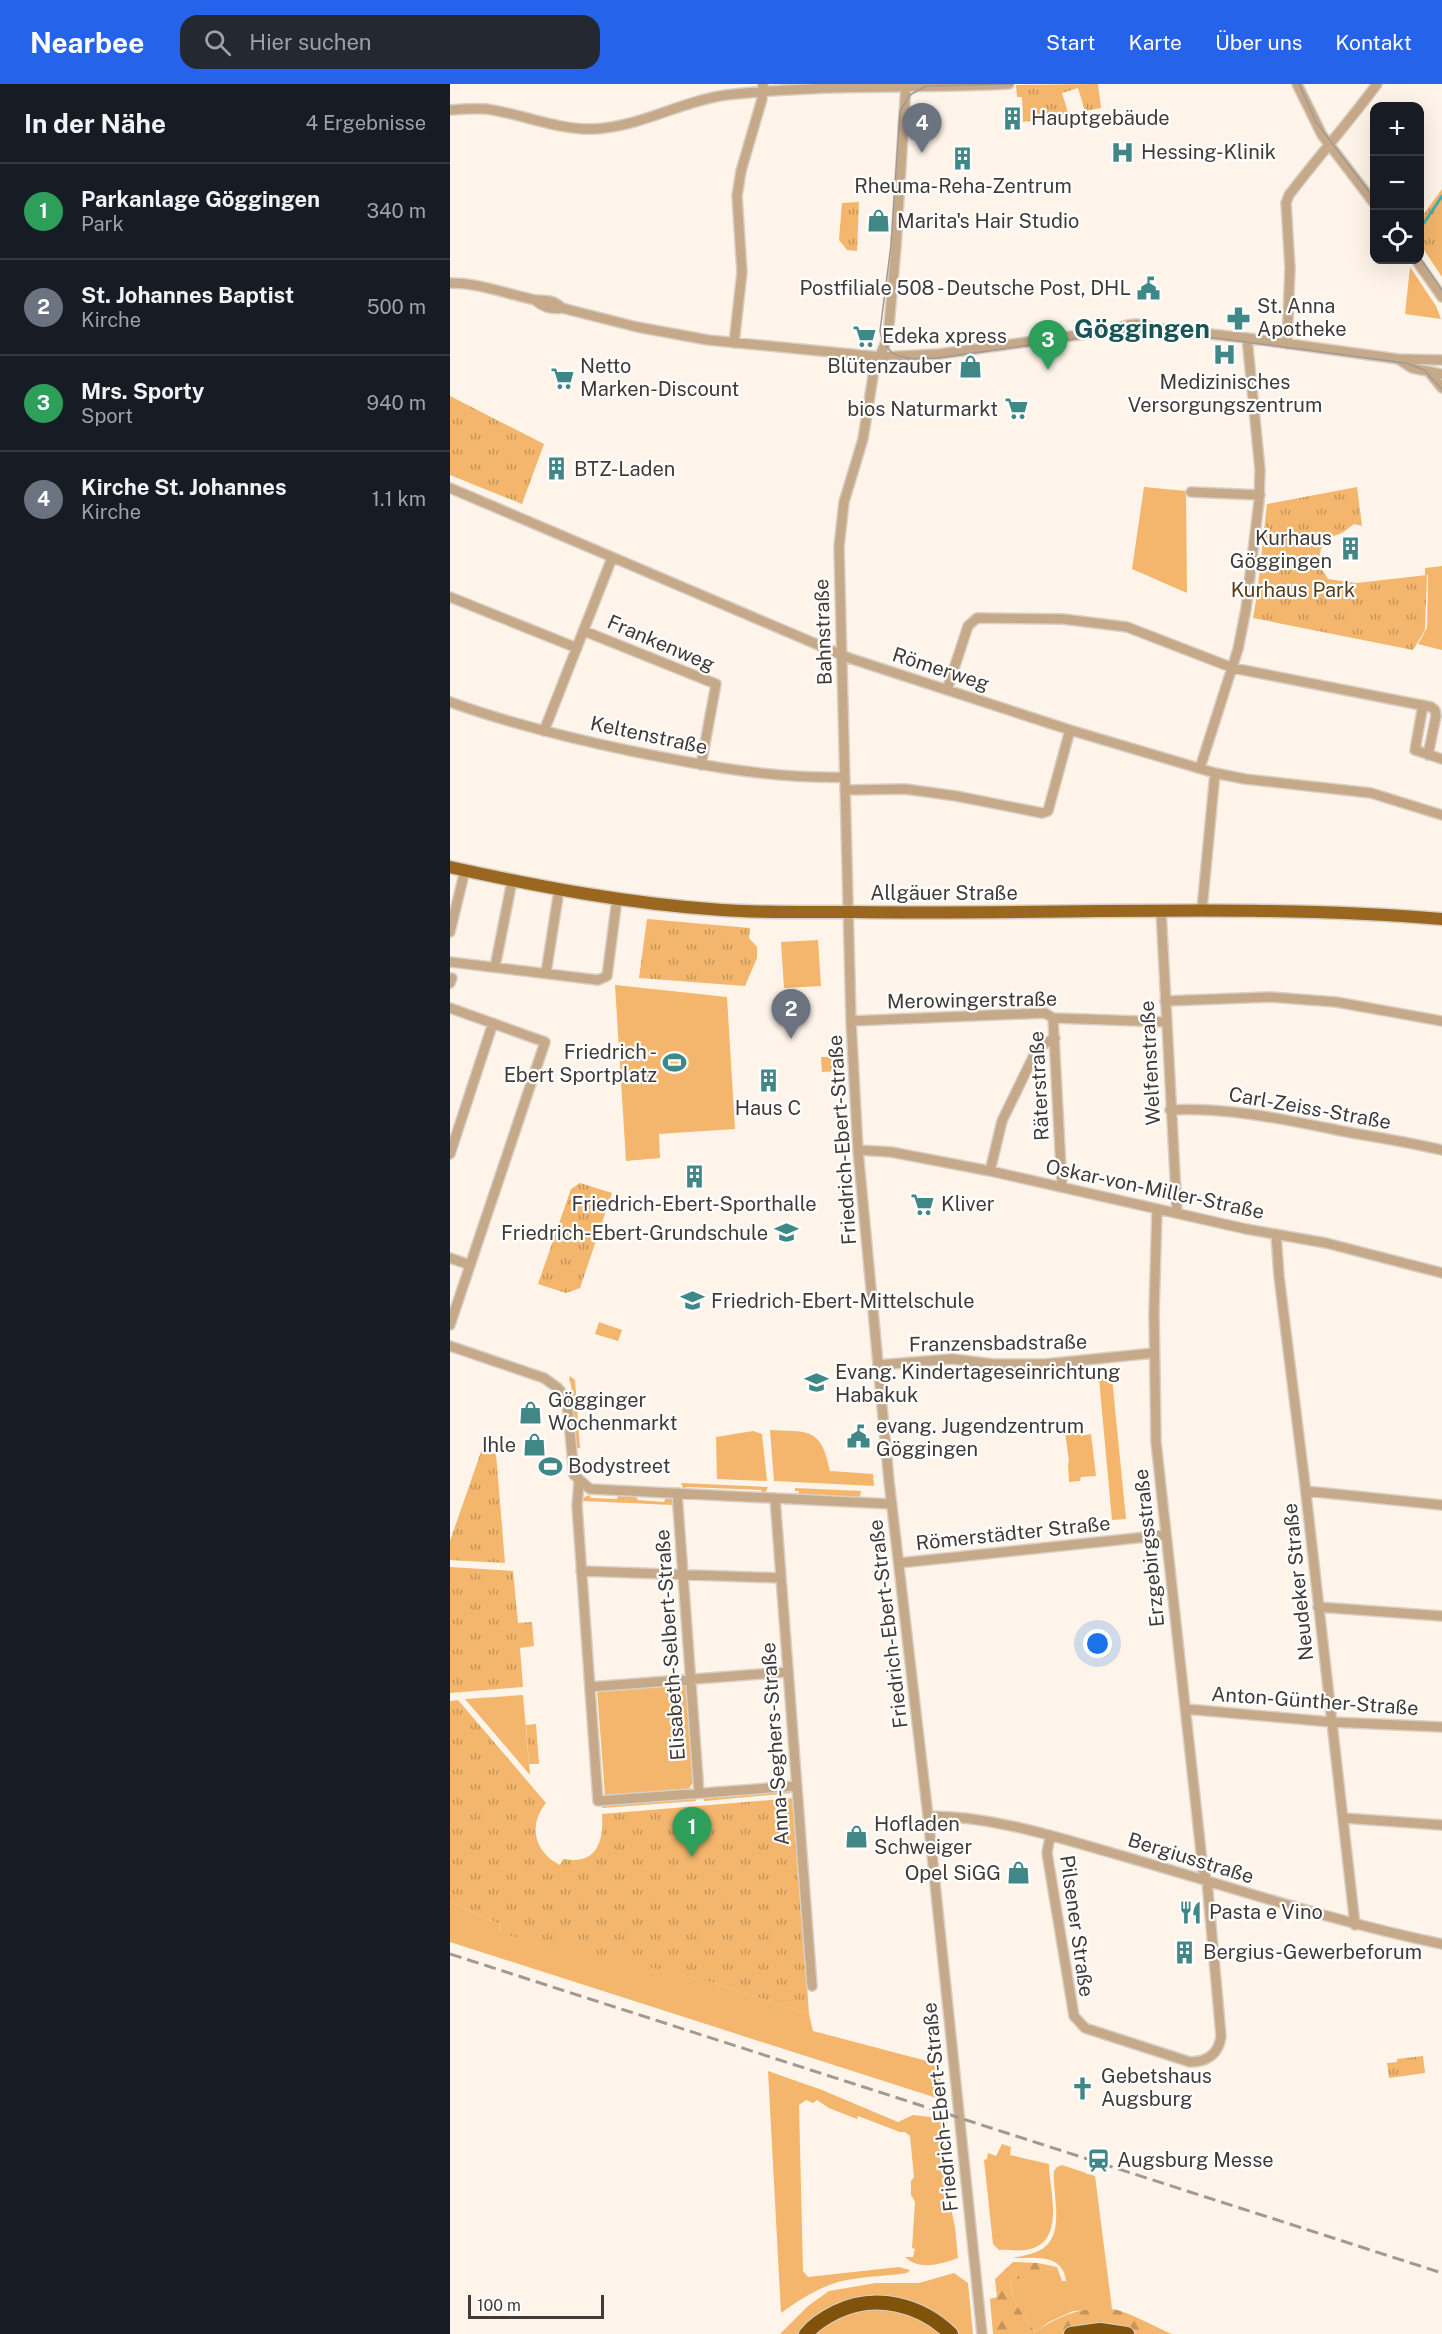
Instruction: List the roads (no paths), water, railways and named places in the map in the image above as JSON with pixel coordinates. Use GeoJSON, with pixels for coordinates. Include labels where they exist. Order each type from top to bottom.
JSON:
{"type":"FeatureCollection","features":[{"type":"Feature","properties":{"kind":"highway"},"geometry":{"type":"LineString","coordinates":[[806,2334],[828,2316],[841,2310],[879,2302],[911,2308],[944,2328]]}},
{"type":"Feature","properties":{"kind":"highway"},"geometry":{"type":"LineString","coordinates":[[1071,2334],[1100,2330],[1128,2334]]}},
{"type":"Feature","properties":{"kind":"main road","name":"Allgäuer Straße"},"geometry":{"type":"LineString","coordinates":[[450,867],[512,881],[617,899],[723,910],[970,914],[1202,909],[1361,913],[1442,920]]}},
{"type":"Feature","properties":{"kind":"street"},"geometry":{"type":"LineString","coordinates":[[450,110],[484,109],[577,129],[596,129],[629,123],[693,102],[763,88],[1009,84]]}},
{"type":"Feature","properties":{"kind":"street"},"geometry":{"type":"LineString","coordinates":[[1297,84],[1315,123],[1328,144],[1370,199]]}},
{"type":"Feature","properties":{"kind":"street"},"geometry":{"type":"LineString","coordinates":[[1287,344],[1290,268],[1286,203],[1289,195],[1328,144],[1377,84]]}},
{"type":"Feature","properties":{"kind":"street","name":"Bahnstraße"},"geometry":{"type":"LineString","coordinates":[[849,912],[838,547],[844,502],[863,439],[874,370],[888,337],[906,85]]}},
{"type":"Feature","properties":{"kind":"street"},"geometry":{"type":"LineString","coordinates":[[734,343],[742,272],[737,196],[741,171],[763,88]]}},
{"type":"Feature","properties":{"kind":"street"},"geometry":{"type":"LineString","coordinates":[[1419,264],[1442,297]]}},
{"type":"Feature","properties":{"kind":"street"},"geometry":{"type":"LineString","coordinates":[[451,283],[489,288],[535,300],[543,298],[556,302],[562,308],[655,331],[734,343],[881,357],[939,354],[1116,330],[1126,324],[1133,324],[1398,359],[1442,360]]}},
{"type":"Feature","properties":{"kind":"street"},"geometry":{"type":"LineString","coordinates":[[1200,768],[1233,668],[1246,609],[1260,495],[1257,434],[1247,338]]}},
{"type":"Feature","properties":{"kind":"street"},"geometry":{"type":"LineString","coordinates":[[1398,359],[1412,368],[1442,374]]}},
{"type":"Feature","properties":{"kind":"street"},"geometry":{"type":"LineString","coordinates":[[1429,372],[1442,388]]}},
{"type":"Feature","properties":{"kind":"street","name":"Römerweg"},"geometry":{"type":"LineString","coordinates":[[450,488],[841,654],[947,690],[1070,730],[1215,773],[1245,779],[1371,793],[1442,815]]}},
{"type":"Feature","properties":{"kind":"street"},"geometry":{"type":"LineString","coordinates":[[1191,492],[1260,495]]}},
{"type":"Feature","properties":{"kind":"street"},"geometry":{"type":"LineString","coordinates":[[544,731],[612,558]]}},
{"type":"Feature","properties":{"kind":"street"},"geometry":{"type":"LineString","coordinates":[[450,597],[578,648]]}},
{"type":"Feature","properties":{"kind":"street"},"geometry":{"type":"LineString","coordinates":[[947,690],[968,626],[977,618],[1063,619],[1127,627],[1233,668],[1423,705],[1435,710],[1436,716],[1428,755]]}},
{"type":"Feature","properties":{"kind":"street","name":"Frankenweg"},"geometry":{"type":"LineString","coordinates":[[584,631],[716,684],[701,765]]}},
{"type":"Feature","properties":{"kind":"street","name":"Keltenstraße"},"geometry":{"type":"LineString","coordinates":[[450,702],[544,731],[701,765],[787,776],[845,777]]}},
{"type":"Feature","properties":{"kind":"street"},"geometry":{"type":"LineString","coordinates":[[1423,705],[1414,746],[1418,752],[1442,759]]}},
{"type":"Feature","properties":{"kind":"street"},"geometry":{"type":"LineString","coordinates":[[845,790],[905,789],[956,795],[1042,813],[1048,811],[1070,730]]}},
{"type":"Feature","properties":{"kind":"street"},"geometry":{"type":"LineString","coordinates":[[1202,909],[1215,773]]}},
{"type":"Feature","properties":{"kind":"street"},"geometry":{"type":"LineString","coordinates":[[450,932],[465,870]]}},
{"type":"Feature","properties":{"kind":"street"},"geometry":{"type":"LineString","coordinates":[[495,967],[512,881]]}},
{"type":"Feature","properties":{"kind":"street"},"geometry":{"type":"LineString","coordinates":[[546,973],[560,890]]}},
{"type":"Feature","properties":{"kind":"street"},"geometry":{"type":"LineString","coordinates":[[450,962],[598,980],[607,976],[617,899]]}},
{"type":"Feature","properties":{"kind":"street","name":"Welfenstraße"},"geometry":{"type":"LineString","coordinates":[[1161,910],[1177,1213]]}},
{"type":"Feature","properties":{"kind":"street","name":"Friedrich-Ebert-Straße"},"geometry":{"type":"LineString","coordinates":[[849,912],[851,1021],[858,1150],[878,1365],[982,2333]]}},
{"type":"Feature","properties":{"kind":"street"},"geometry":{"type":"LineString","coordinates":[[1165,1001],[1270,997],[1335,1002],[1442,1021]]}},
{"type":"Feature","properties":{"kind":"street"},"geometry":{"type":"LineString","coordinates":[[450,1008],[545,1042],[450,1325]]}},
{"type":"Feature","properties":{"kind":"street","name":"Merowingerstraße"},"geometry":{"type":"LineString","coordinates":[[851,1021],[1045,1013],[1053,1018],[1166,1022]]}},
{"type":"Feature","properties":{"kind":"street","name":"Räterstraße"},"geometry":{"type":"LineString","coordinates":[[1053,1018],[1062,1187]]}},
{"type":"Feature","properties":{"kind":"street"},"geometry":{"type":"LineString","coordinates":[[450,1154],[494,1023]]}},
{"type":"Feature","properties":{"kind":"street"},"geometry":{"type":"LineString","coordinates":[[990,1171],[1002,1121],[1035,1053],[1055,1038]]}},
{"type":"Feature","properties":{"kind":"street","name":"Carl-Zeiss-Straße"},"geometry":{"type":"LineString","coordinates":[[1170,1110],[1203,1108],[1288,1120],[1442,1150]]}},
{"type":"Feature","properties":{"kind":"street","name":"Oskar-von-Miller-Straße"},"geometry":{"type":"LineString","coordinates":[[858,1150],[874,1149],[990,1171],[1156,1209],[1326,1243],[1442,1273]]}},
{"type":"Feature","properties":{"kind":"street","name":"Erzgebirgsstraße"},"geometry":{"type":"LineString","coordinates":[[1156,1209],[1154,1353],[1156,1442],[1203,1870],[1207,1881]]}},
{"type":"Feature","properties":{"kind":"street","name":"Neudeker Straße"},"geometry":{"type":"LineString","coordinates":[[1276,1234],[1355,1925]]}},
{"type":"Feature","properties":{"kind":"street"},"geometry":{"type":"LineString","coordinates":[[450,1258],[470,1265]]}},
{"type":"Feature","properties":{"kind":"street"},"geometry":{"type":"LineString","coordinates":[[450,1346],[544,1378],[558,1388],[565,1398],[568,1411],[574,1476],[590,1489],[892,1504]]}},
{"type":"Feature","properties":{"kind":"street","name":"Franzensbadstraße"},"geometry":{"type":"LineString","coordinates":[[878,1365],[952,1359],[994,1364],[1046,1364],[1154,1353]]}},
{"type":"Feature","properties":{"kind":"street"},"geometry":{"type":"LineString","coordinates":[[579,1482],[576,1506],[598,1800],[796,1786]]}},
{"type":"Feature","properties":{"kind":"street"},"geometry":{"type":"LineString","coordinates":[[1306,1491],[1442,1505]]}},
{"type":"Feature","properties":{"kind":"street","name":"Elisabeth-Selbert-Straße"},"geometry":{"type":"LineString","coordinates":[[677,1493],[699,1793]]}},
{"type":"Feature","properties":{"kind":"street","name":"Anna-Seghers-Straße"},"geometry":{"type":"LineString","coordinates":[[775,1498],[812,1986]]}},
{"type":"Feature","properties":{"kind":"street","name":"Römerstädter Straße"},"geometry":{"type":"LineString","coordinates":[[899,1563],[1165,1535]]}},
{"type":"Feature","properties":{"kind":"street"},"geometry":{"type":"LineString","coordinates":[[581,1570],[781,1578]]}},
{"type":"Feature","properties":{"kind":"street"},"geometry":{"type":"LineString","coordinates":[[1318,1607],[1442,1616]]}},
{"type":"Feature","properties":{"kind":"street"},"geometry":{"type":"LineString","coordinates":[[590,1687],[788,1672]]}},
{"type":"Feature","properties":{"kind":"street","name":"Anton-Günther-Straße"},"geometry":{"type":"LineString","coordinates":[[1186,1709],[1331,1722],[1442,1727]]}},
{"type":"Feature","properties":{"kind":"street","name":"Bergiusstraße"},"geometry":{"type":"LineString","coordinates":[[928,1816],[986,1822],[1050,1837],[1355,1925],[1442,1944]]}},
{"type":"Feature","properties":{"kind":"street"},"geometry":{"type":"LineString","coordinates":[[1343,1818],[1442,1825]]}},
{"type":"Feature","properties":{"kind":"street","name":"Pilsener Straße"},"geometry":{"type":"LineString","coordinates":[[1050,1837],[1047,1853],[1074,2016],[1085,2028],[1190,2062],[1198,2062],[1211,2056],[1220,2046],[1221,2036],[1207,1881]]}},
{"type":"Feature","properties":{"kind":"waterway"},"geometry":{"type":"LineString","coordinates":[[1424,223],[1442,196]]}},
{"type":"Feature","properties":{"kind":"tram line"},"geometry":{"type":"LineString","coordinates":[[1012,84],[926,86],[910,95],[900,111],[891,245],[880,331],[882,340],[892,353],[913,359],[938,358],[1115,333],[1138,331],[1177,333],[1406,363],[1424,370],[1442,389]]}},
{"type":"Feature","properties":{"kind":"tram line"},"geometry":{"type":"LineString","coordinates":[[1299,84],[1316,122],[1370,193]]}},
{"type":"Feature","properties":{"kind":"tram line"},"geometry":{"type":"LineString","coordinates":[[1424,264],[1442,290]]}},
{"type":"Feature","properties":{"kind":"railway"},"geometry":{"type":"LineString","coordinates":[[450,1954],[1442,2273]]}},
{"type":"Feature","properties":{"kind":"place","name":"Hauptgebäude"},"geometry":{"type":"Point","coordinates":[1013,118]}},
{"type":"Feature","properties":{"kind":"place","name":"Hessing-Klinik"},"geometry":{"type":"Point","coordinates":[1123,152]}},
{"type":"Feature","properties":{"kind":"place","name":"Kirche St. Johannes"},"geometry":{"type":"Point","coordinates":[922,153]}},
{"type":"Feature","properties":{"kind":"place","name":"Rheuma-Reha-Zentrum"},"geometry":{"type":"Point","coordinates":[963,159]}},
{"type":"Feature","properties":{"kind":"place","name":"Marita's Hair Studio"},"geometry":{"type":"Point","coordinates":[879,221]}},
{"type":"Feature","properties":{"kind":"place","name":"Postfiliale 508 - Deutsche Post, DHL"},"geometry":{"type":"Point","coordinates":[1149,288]}},
{"type":"Feature","properties":{"kind":"place","name":"St. Anna Apotheke"},"geometry":{"type":"Point","coordinates":[1239,318]}},
{"type":"Feature","properties":{"kind":"place","name":"Edeka xpress"},"geometry":{"type":"Point","coordinates":[864,336]}},
{"type":"Feature","properties":{"kind":"place","name":"Medizinisches Versorgungszentrum"},"geometry":{"type":"Point","coordinates":[1225,354]}},
{"type":"Feature","properties":{"kind":"place","name":"Blütenzauber"},"geometry":{"type":"Point","coordinates":[970,366]}},
{"type":"Feature","properties":{"kind":"place","name":"Mrs. Sporty"},"geometry":{"type":"Point","coordinates":[1048,370]}},
{"type":"Feature","properties":{"kind":"place","name":"Netto Marken-Discount"},"geometry":{"type":"Point","coordinates":[562,378]}},
{"type":"Feature","properties":{"kind":"place","name":"bios Naturmarkt"},"geometry":{"type":"Point","coordinates":[1016,409]}},
{"type":"Feature","properties":{"kind":"place","name":"BTZ-Laden"},"geometry":{"type":"Point","coordinates":[556,469]}},
{"type":"Feature","properties":{"kind":"place","name":"Kurhaus Göggingen"},"geometry":{"type":"Point","coordinates":[1350,549]}},
{"type":"Feature","properties":{"kind":"place","name":"St. Johannes Baptist"},"geometry":{"type":"Point","coordinates":[791,1039]}},
{"type":"Feature","properties":{"kind":"place","name":"Friedrich - Ebert Sportplatz"},"geometry":{"type":"Point","coordinates":[675,1063]}},
{"type":"Feature","properties":{"kind":"place","name":"Haus C"},"geometry":{"type":"Point","coordinates":[768,1081]}},
{"type":"Feature","properties":{"kind":"place","name":"Friedrich-Ebert-Sporthalle"},"geometry":{"type":"Point","coordinates":[694,1176]}},
{"type":"Feature","properties":{"kind":"place","name":"Kliver"},"geometry":{"type":"Point","coordinates":[923,1204]}},
{"type":"Feature","properties":{"kind":"place","name":"Friedrich-Ebert-Grundschule"},"geometry":{"type":"Point","coordinates":[786,1233]}},
{"type":"Feature","properties":{"kind":"place","name":"Friedrich-Ebert-Mittelschule"},"geometry":{"type":"Point","coordinates":[693,1301]}},
{"type":"Feature","properties":{"kind":"place","name":"Evang. Kindertageseinrichtung Habakuk"},"geometry":{"type":"Point","coordinates":[817,1383]}},
{"type":"Feature","properties":{"kind":"place","name":"Gögginger Wochenmarkt"},"geometry":{"type":"Point","coordinates":[530,1412]}},
{"type":"Feature","properties":{"kind":"place","name":"evang. Jugendzentrum Göggingen"},"geometry":{"type":"Point","coordinates":[858,1437]}},
{"type":"Feature","properties":{"kind":"place","name":"Ihle"},"geometry":{"type":"Point","coordinates":[534,1445]}},
{"type":"Feature","properties":{"kind":"place","name":"Bodystreet"},"geometry":{"type":"Point","coordinates":[550,1466]}},
{"type":"Feature","properties":{"kind":"place","name":"Hofladen Schweiger"},"geometry":{"type":"Point","coordinates":[856,1836]}},
{"type":"Feature","properties":{"kind":"place","name":"Parkanlage Göggingen"},"geometry":{"type":"Point","coordinates":[692,1857]}},
{"type":"Feature","properties":{"kind":"place","name":"Opel SiGG"},"geometry":{"type":"Point","coordinates":[1019,1873]}},
{"type":"Feature","properties":{"kind":"place","name":"Pasta e Vino"},"geometry":{"type":"Point","coordinates":[1191,1912]}},
{"type":"Feature","properties":{"kind":"place","name":"Bergius-Gewerbeforum"},"geometry":{"type":"Point","coordinates":[1185,1952]}},
{"type":"Feature","properties":{"kind":"place","name":"Gebetshaus Augsburg"},"geometry":{"type":"Point","coordinates":[1083,2088]}},
{"type":"Feature","properties":{"kind":"place","name":"Augsburg Messe"},"geometry":{"type":"Point","coordinates":[1099,2160]}},
{"type":"Feature","properties":{"kind":"district","name":"Göggingen"},"geometry":{"type":"Point","coordinates":[1142,328]}},
{"type":"Feature","properties":{"kind":"park label","name":"Kurhaus Park"},"geometry":{"type":"Point","coordinates":[1293,590]}}]}
